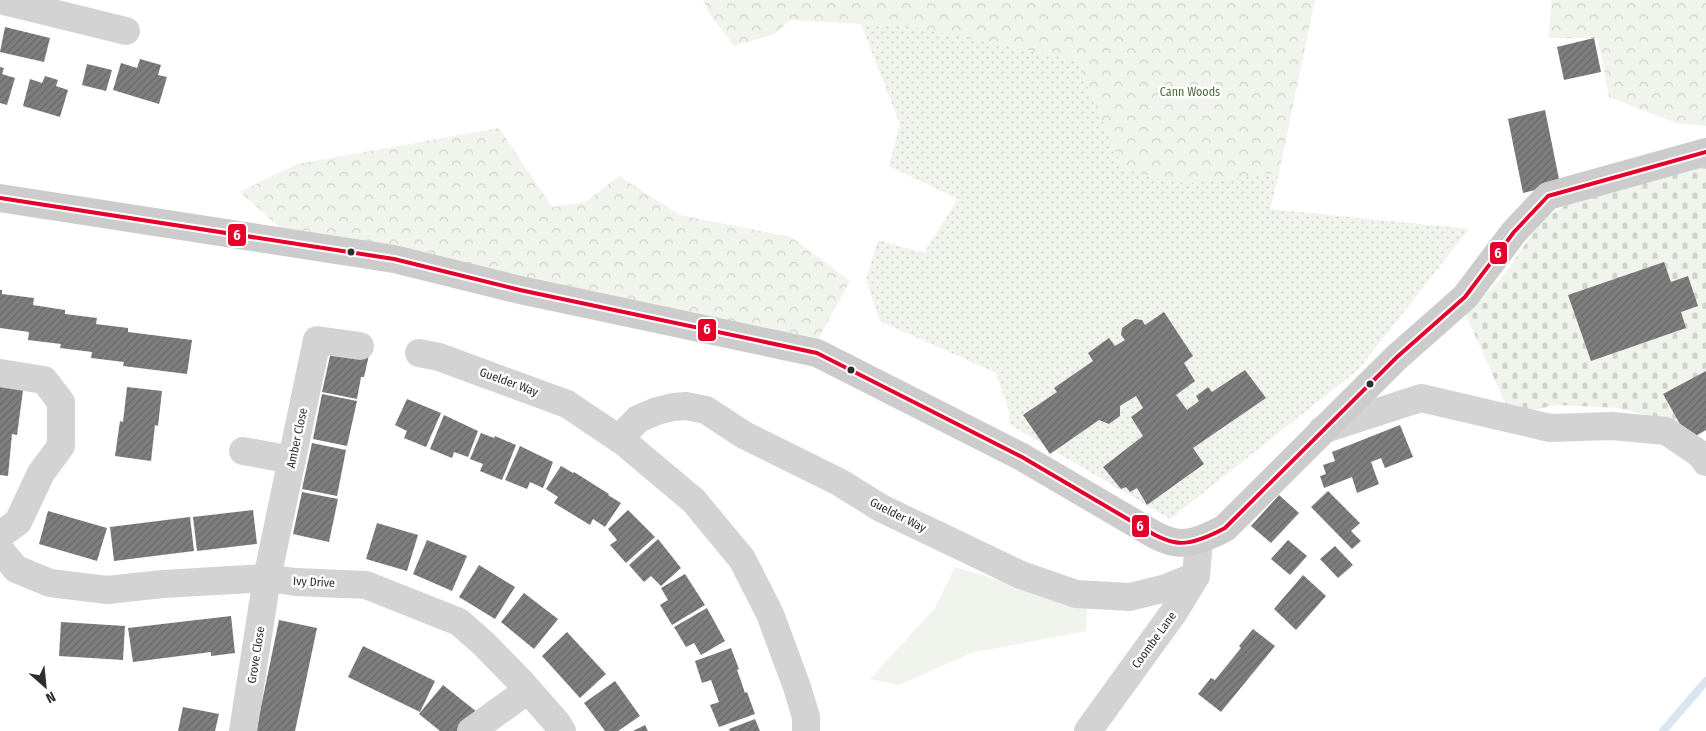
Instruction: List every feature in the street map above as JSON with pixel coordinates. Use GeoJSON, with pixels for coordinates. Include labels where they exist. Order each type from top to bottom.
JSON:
{"type":"FeatureCollection","features":[{"type":"Feature","properties":{"kind":"main road"},"geometry":{"type":"LineString","coordinates":[[0,198],[394,259],[520,290],[817,353],[1022,457],[1155,535],[1177,543],[1212,536],[1225,528],[1397,357],[1465,297],[1514,232],[1548,196],[1706,152]]}},
{"type":"Feature","properties":{"kind":"street"},"geometry":{"type":"LineString","coordinates":[[0,0],[50,6],[126,32]]}},
{"type":"Feature","properties":{"kind":"street","name":"Amber Close"},"geometry":{"type":"LineString","coordinates":[[268,578],[317,340],[360,346]]}},
{"type":"Feature","properties":{"kind":"street","name":"Guelder Way"},"geometry":{"type":"LineString","coordinates":[[419,353],[439,357],[567,404],[619,439],[694,501],[742,559],[770,614],[797,687],[806,717],[806,731]]}},
{"type":"Feature","properties":{"kind":"street"},"geometry":{"type":"LineString","coordinates":[[0,373],[44,380],[61,402],[61,446],[41,473],[18,522],[0,535]]}},
{"type":"Feature","properties":{"kind":"street"},"geometry":{"type":"LineString","coordinates":[[1322,430],[1421,398],[1550,428],[1612,426],[1666,431],[1700,454],[1706,462]]}},
{"type":"Feature","properties":{"kind":"street","name":"Guelder Way"},"geometry":{"type":"LineString","coordinates":[[619,439],[638,419],[657,411],[686,406],[706,410],[744,435],[839,482],[881,508],[1021,575],[1076,594],[1130,597],[1166,588],[1196,576]]}},
{"type":"Feature","properties":{"kind":"street"},"geometry":{"type":"LineString","coordinates":[[243,451],[292,460]]}},
{"type":"Feature","properties":{"kind":"street","name":"Coombe Lane"},"geometry":{"type":"LineString","coordinates":[[1088,731],[1174,612],[1196,576],[1199,540]]}},
{"type":"Feature","properties":{"kind":"street","name":"Ivy Drive"},"geometry":{"type":"LineString","coordinates":[[8,560],[50,583],[107,590],[163,584],[268,578],[296,582],[366,585],[459,622],[484,644],[528,690],[557,722],[562,731]]}},
{"type":"Feature","properties":{"kind":"street","name":"Grove Close"},"geometry":{"type":"LineString","coordinates":[[243,731],[268,578]]}},
{"type":"Feature","properties":{"kind":"street"},"geometry":{"type":"LineString","coordinates":[[471,731],[528,690]]}},
{"type":"Feature","properties":{"kind":"green space","name":"Cann Woods"},"geometry":{"type":"Polygon","coordinates":[[[703,0],[1315,0],[1279,173],[1181,184],[1123,169],[1076,60],[914,27],[790,20],[775,34],[734,46],[709,13],[703,0]]]}},
{"type":"Feature","properties":{"kind":"green space"},"geometry":{"type":"Polygon","coordinates":[[[1552,0],[1706,0],[1706,126],[1676,123],[1609,97],[1598,38],[1548,38],[1552,0]]]}},
{"type":"Feature","properties":{"kind":"green space"},"geometry":{"type":"Polygon","coordinates":[[[861,24],[914,27],[1076,60],[1123,169],[1181,184],[1279,173],[1270,209],[1469,229],[1358,370],[1170,519],[1009,424],[1009,411],[996,373],[880,321],[866,280],[878,240],[924,253],[958,199],[889,166],[900,124],[861,24]]]}},
{"type":"Feature","properties":{"kind":"green space"},"geometry":{"type":"Polygon","coordinates":[[[499,128],[552,207],[586,202],[619,176],[680,215],[791,237],[850,281],[814,347],[285,232],[240,192],[297,164],[499,128]]]}},
{"type":"Feature","properties":{"kind":"green space"},"geometry":{"type":"Polygon","coordinates":[[[1706,163],[1706,425],[1688,435],[1664,419],[1618,408],[1558,405],[1510,414],[1466,315],[1503,276],[1543,219],[1573,201],[1706,163]]]}},
{"type":"Feature","properties":{"kind":"green space"},"geometry":{"type":"Polygon","coordinates":[[[955,567],[1087,607],[1086,631],[971,653],[899,685],[870,679],[935,608],[955,567]]]}},
{"type":"Feature","properties":{"kind":"building"},"geometry":{"type":"Polygon","coordinates":[[[5,27],[50,38],[44,62],[0,52],[5,27]]]}},
{"type":"Feature","properties":{"kind":"building"},"geometry":{"type":"Polygon","coordinates":[[[1594,38],[1601,72],[1564,80],[1557,47],[1594,38]]]}},
{"type":"Feature","properties":{"kind":"building"},"geometry":{"type":"Polygon","coordinates":[[[140,59],[161,65],[158,75],[167,77],[159,104],[113,90],[121,63],[137,68],[140,59]]]}},
{"type":"Feature","properties":{"kind":"building"},"geometry":{"type":"Polygon","coordinates":[[[87,64],[112,70],[106,91],[82,85],[87,64]]]}},
{"type":"Feature","properties":{"kind":"building"},"geometry":{"type":"Polygon","coordinates":[[[0,67],[4,68],[2,74],[15,78],[7,105],[0,103],[0,67]]]}},
{"type":"Feature","properties":{"kind":"building"},"geometry":{"type":"Polygon","coordinates":[[[45,76],[58,80],[56,86],[68,90],[60,117],[23,106],[30,79],[42,83],[45,76]]]}},
{"type":"Feature","properties":{"kind":"building"},"geometry":{"type":"Polygon","coordinates":[[[1545,110],[1560,184],[1523,193],[1508,119],[1545,110]]]}},
{"type":"Feature","properties":{"kind":"building"},"geometry":{"type":"Polygon","coordinates":[[[1664,262],[1671,282],[1688,276],[1698,306],[1681,312],[1686,328],[1591,361],[1568,295],[1664,262]]]}},
{"type":"Feature","properties":{"kind":"building"},"geometry":{"type":"Polygon","coordinates":[[[0,290],[2,290],[2,294],[34,298],[33,305],[65,310],[65,314],[97,318],[96,324],[128,328],[128,332],[192,340],[187,374],[123,366],[124,362],[91,358],[92,352],[60,348],[61,344],[28,340],[29,332],[0,328],[0,290]]]}},
{"type":"Feature","properties":{"kind":"building"},"geometry":{"type":"Polygon","coordinates":[[[1164,312],[1193,356],[1184,363],[1195,381],[1176,395],[1187,410],[1199,401],[1196,396],[1208,387],[1212,392],[1245,370],[1266,398],[1193,448],[1204,464],[1147,505],[1137,488],[1130,492],[1126,487],[1121,489],[1103,467],[1143,436],[1131,417],[1143,408],[1136,396],[1120,406],[1120,416],[1109,424],[1099,420],[1050,454],[1023,415],[1057,392],[1054,388],[1093,361],[1088,353],[1109,338],[1115,346],[1125,340],[1121,335],[1122,328],[1135,319],[1142,320],[1145,325],[1164,312]]]}},
{"type":"Feature","properties":{"kind":"building"},"geometry":{"type":"Polygon","coordinates":[[[332,347],[369,355],[364,377],[361,377],[357,399],[322,392],[332,347]]]}},
{"type":"Feature","properties":{"kind":"building"},"geometry":{"type":"Polygon","coordinates":[[[1706,371],[1706,430],[1689,440],[1663,394],[1706,371]]]}},
{"type":"Feature","properties":{"kind":"building"},"geometry":{"type":"Polygon","coordinates":[[[0,381],[24,383],[17,435],[12,434],[8,476],[0,475],[0,381]]]}},
{"type":"Feature","properties":{"kind":"building"},"geometry":{"type":"Polygon","coordinates":[[[127,387],[162,391],[158,426],[155,425],[151,461],[115,456],[120,421],[123,422],[127,387]]]}},
{"type":"Feature","properties":{"kind":"building"},"geometry":{"type":"Polygon","coordinates":[[[322,394],[357,401],[347,446],[313,439],[322,394]]]}},
{"type":"Feature","properties":{"kind":"building"},"geometry":{"type":"Polygon","coordinates":[[[407,399],[441,413],[426,447],[404,438],[407,431],[395,425],[407,399]]]}},
{"type":"Feature","properties":{"kind":"building"},"geometry":{"type":"Polygon","coordinates":[[[444,415],[478,431],[468,457],[454,452],[452,458],[430,449],[444,415]]]}},
{"type":"Feature","properties":{"kind":"building"},"geometry":{"type":"Polygon","coordinates":[[[1400,425],[1413,457],[1385,468],[1381,458],[1371,462],[1379,484],[1357,493],[1352,477],[1324,488],[1320,476],[1326,474],[1323,465],[1335,461],[1332,452],[1400,425]]]}},
{"type":"Feature","properties":{"kind":"building"},"geometry":{"type":"Polygon","coordinates":[[[481,433],[494,438],[495,436],[516,445],[502,480],[480,471],[483,464],[470,459],[481,433]]]}},
{"type":"Feature","properties":{"kind":"building"},"geometry":{"type":"Polygon","coordinates":[[[312,443],[346,450],[337,496],[302,489],[312,443]]]}},
{"type":"Feature","properties":{"kind":"building"},"geometry":{"type":"Polygon","coordinates":[[[520,446],[553,462],[543,488],[530,482],[527,489],[505,480],[520,446]]]}},
{"type":"Feature","properties":{"kind":"building"},"geometry":{"type":"Polygon","coordinates":[[[561,466],[574,472],[621,503],[605,527],[593,519],[590,525],[554,503],[558,497],[546,489],[561,466]]]}},
{"type":"Feature","properties":{"kind":"building"},"geometry":{"type":"Polygon","coordinates":[[[1328,491],[1360,523],[1351,531],[1361,541],[1352,549],[1311,507],[1328,491]]]}},
{"type":"Feature","properties":{"kind":"building"},"geometry":{"type":"Polygon","coordinates":[[[302,492],[338,499],[329,542],[293,534],[302,492]]]}},
{"type":"Feature","properties":{"kind":"building"},"geometry":{"type":"Polygon","coordinates":[[[1279,495],[1299,513],[1271,543],[1251,526],[1279,495]]]}},
{"type":"Feature","properties":{"kind":"building"},"geometry":{"type":"Polygon","coordinates":[[[253,510],[257,544],[197,551],[193,517],[253,510]]]}},
{"type":"Feature","properties":{"kind":"building"},"geometry":{"type":"Polygon","coordinates":[[[628,510],[655,537],[626,563],[610,545],[617,540],[608,529],[628,510]]]}},
{"type":"Feature","properties":{"kind":"building"},"geometry":{"type":"Polygon","coordinates":[[[48,511],[107,528],[97,561],[39,544],[48,511]]]}},
{"type":"Feature","properties":{"kind":"building"},"geometry":{"type":"Polygon","coordinates":[[[190,517],[194,551],[114,561],[110,527],[190,517]]]}},
{"type":"Feature","properties":{"kind":"building"},"geometry":{"type":"Polygon","coordinates":[[[377,523],[418,535],[407,571],[366,559],[377,523]]]}},
{"type":"Feature","properties":{"kind":"building"},"geometry":{"type":"Polygon","coordinates":[[[658,539],[681,568],[661,586],[651,576],[644,582],[629,565],[658,539]]]}},
{"type":"Feature","properties":{"kind":"building"},"geometry":{"type":"Polygon","coordinates":[[[427,540],[467,556],[452,591],[413,574],[427,540]]]}},
{"type":"Feature","properties":{"kind":"building"},"geometry":{"type":"Polygon","coordinates":[[[1288,540],[1307,556],[1290,575],[1271,559],[1288,540]]]}},
{"type":"Feature","properties":{"kind":"building"},"geometry":{"type":"Polygon","coordinates":[[[1335,546],[1353,565],[1338,578],[1320,559],[1335,546]]]}},
{"type":"Feature","properties":{"kind":"building"},"geometry":{"type":"Polygon","coordinates":[[[479,565],[515,587],[495,619],[459,597],[479,565]]]}},
{"type":"Feature","properties":{"kind":"building"},"geometry":{"type":"Polygon","coordinates":[[[685,574],[705,605],[672,625],[660,605],[668,600],[661,588],[685,574]]]}},
{"type":"Feature","properties":{"kind":"building"},"geometry":{"type":"Polygon","coordinates":[[[1303,575],[1326,596],[1296,630],[1274,609],[1303,575]]]}},
{"type":"Feature","properties":{"kind":"building"},"geometry":{"type":"Polygon","coordinates":[[[524,593],[558,619],[534,649],[501,622],[524,593]]]}},
{"type":"Feature","properties":{"kind":"building"},"geometry":{"type":"Polygon","coordinates":[[[707,608],[725,641],[701,655],[694,643],[686,647],[674,627],[707,608]]]}},
{"type":"Feature","properties":{"kind":"building"},"geometry":{"type":"Polygon","coordinates":[[[231,616],[235,653],[211,656],[211,652],[133,662],[128,628],[231,616]]]}},
{"type":"Feature","properties":{"kind":"building"},"geometry":{"type":"Polygon","coordinates":[[[279,620],[317,628],[295,731],[256,731],[279,620]]]}},
{"type":"Feature","properties":{"kind":"building"},"geometry":{"type":"Polygon","coordinates":[[[61,622],[125,626],[123,660],[59,656],[61,622]]]}},
{"type":"Feature","properties":{"kind":"building"},"geometry":{"type":"Polygon","coordinates":[[[1253,629],[1275,646],[1221,712],[1198,694],[1211,678],[1215,680],[1241,648],[1239,646],[1253,629]]]}},
{"type":"Feature","properties":{"kind":"building"},"geometry":{"type":"Polygon","coordinates":[[[567,632],[606,674],[580,698],[542,656],[567,632]]]}},
{"type":"Feature","properties":{"kind":"building"},"geometry":{"type":"Polygon","coordinates":[[[363,646],[435,681],[420,712],[348,677],[363,646]]]}},
{"type":"Feature","properties":{"kind":"building"},"geometry":{"type":"Polygon","coordinates":[[[731,648],[745,693],[747,692],[755,714],[719,727],[710,705],[719,702],[711,680],[702,683],[695,661],[731,648]]]}},
{"type":"Feature","properties":{"kind":"building"},"geometry":{"type":"Polygon","coordinates":[[[615,681],[640,716],[618,731],[605,731],[584,703],[615,681]]]}},
{"type":"Feature","properties":{"kind":"building"},"geometry":{"type":"Polygon","coordinates":[[[443,685],[477,712],[461,731],[440,731],[419,714],[443,685]]]}},
{"type":"Feature","properties":{"kind":"building"},"geometry":{"type":"Polygon","coordinates":[[[183,707],[219,714],[215,731],[178,731],[183,707]]]}},
{"type":"Feature","properties":{"kind":"building"},"geometry":{"type":"Polygon","coordinates":[[[755,719],[760,731],[730,731],[729,729],[755,719]]]}},
{"type":"Feature","properties":{"kind":"building"},"geometry":{"type":"Polygon","coordinates":[[[645,725],[648,731],[633,731],[645,725]]]}},
{"type":"Feature","properties":{"kind":"waterway"},"geometry":{"type":"LineString","coordinates":[[1663,731],[1706,681]]}},
{"type":"Feature","properties":{"kind":"transit line","name":"6"},"geometry":{"type":"LineString","coordinates":[[0,198],[394,259],[520,290],[817,353],[1022,457],[1155,535],[1180,543],[1200,539],[1225,528],[1397,357],[1465,297],[1514,232],[1548,196],[1706,152]]}}]}
